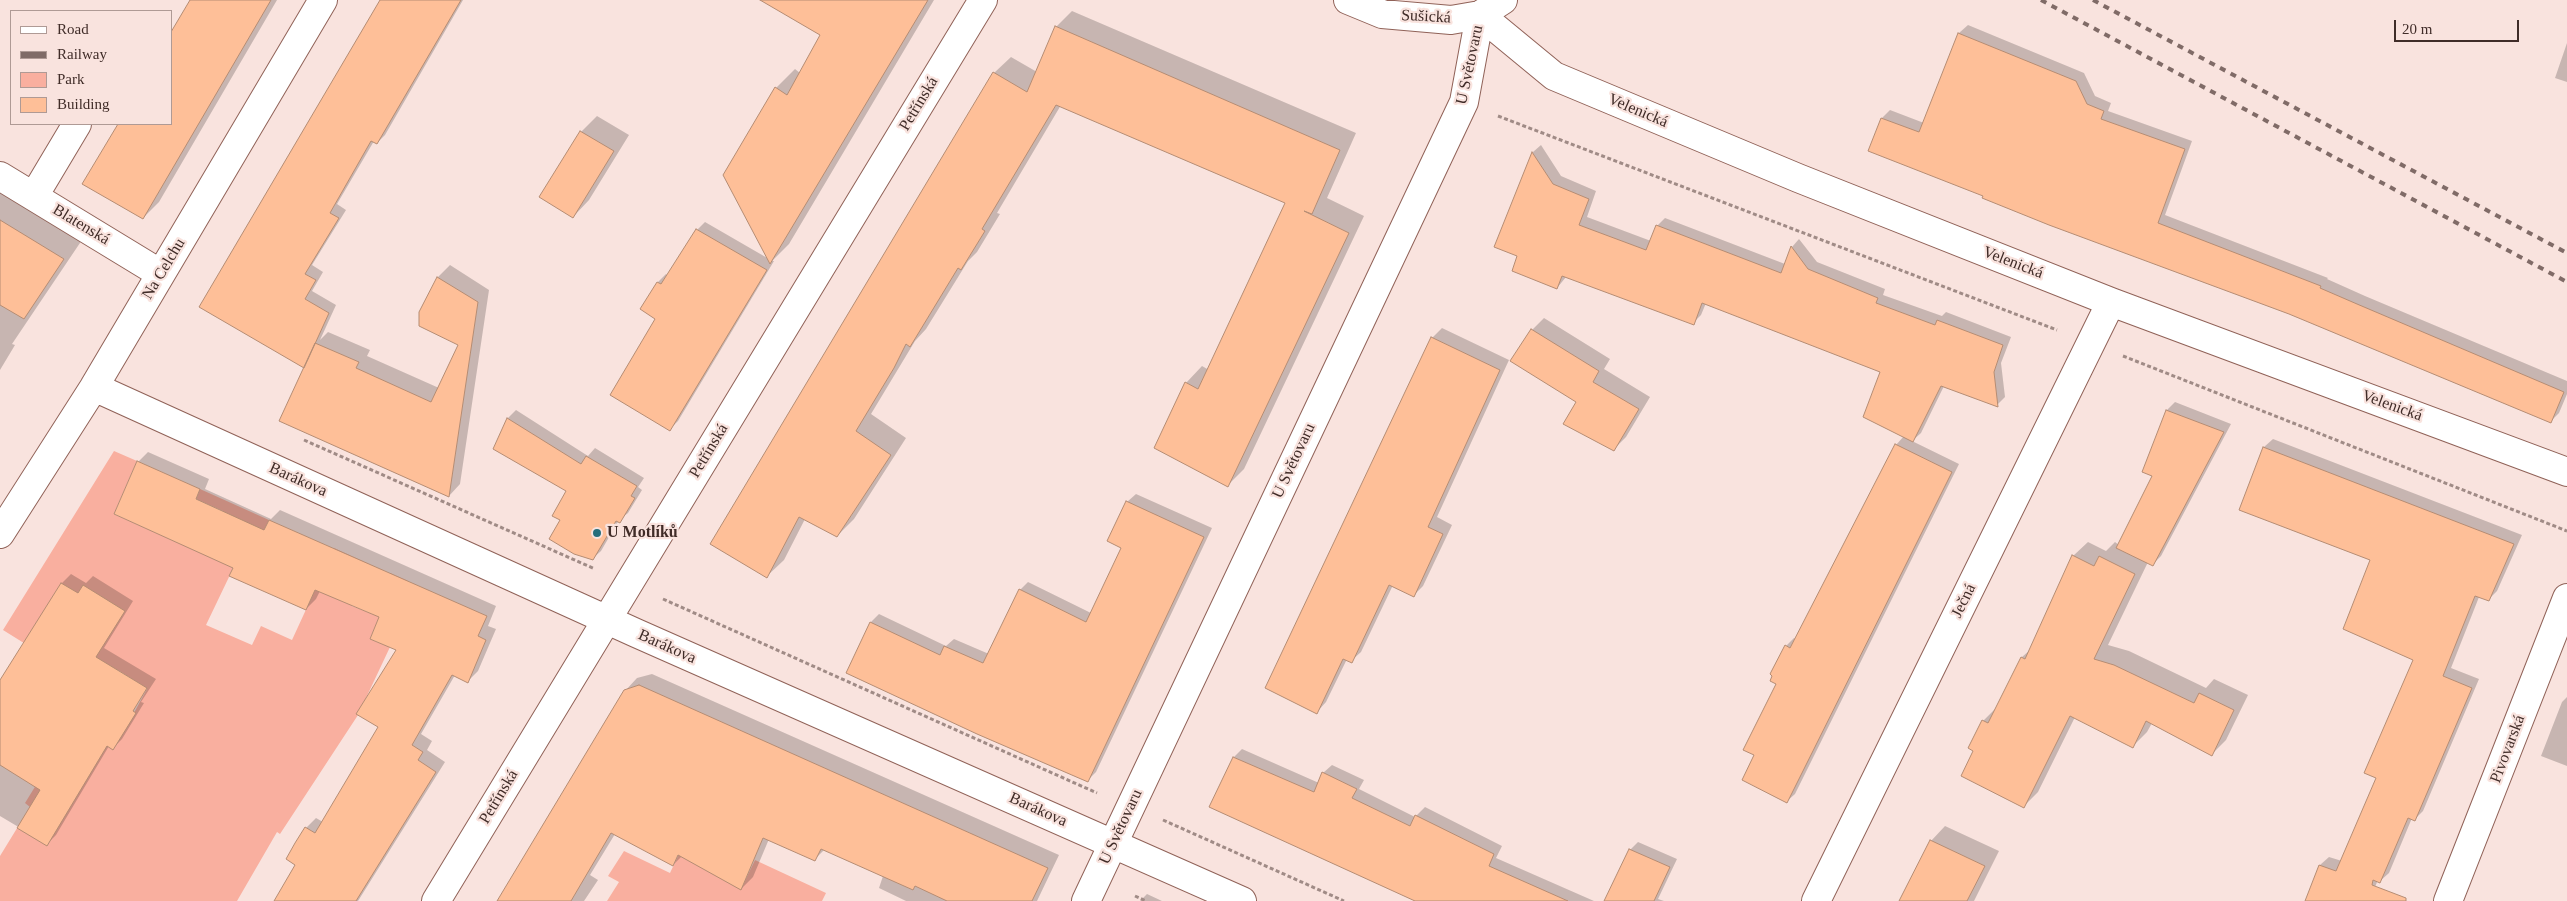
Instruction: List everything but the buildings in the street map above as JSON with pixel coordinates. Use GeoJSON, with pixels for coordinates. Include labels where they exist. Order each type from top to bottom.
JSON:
{"type":"FeatureCollection","features":[{"type":"Feature","properties":{"kind":"street","name":"Na Celchu"},"geometry":{"type":"LineString","coordinates":[[4,521],[94,387],[324,0]]}},
{"type":"Feature","properties":{"kind":"street","name":"Petřínská"},"geometry":{"type":"LineString","coordinates":[[436,901],[983,0]]}},
{"type":"Feature","properties":{"kind":"street","name":"Sušická"},"geometry":{"type":"LineString","coordinates":[[1348,0],[1382,14],[1418,19],[1451,20],[1480,15],[1503,0]]}},
{"type":"Feature","properties":{"kind":"street","name":"U Světovaru"},"geometry":{"type":"LineString","coordinates":[[1086,901],[1464,102],[1480,15]]}},
{"type":"Feature","properties":{"kind":"street","name":"Velenická"},"geometry":{"type":"LineString","coordinates":[[1480,15],[1554,76],[1798,178],[2111,302],[2567,472]]}},
{"type":"Feature","properties":{"kind":"street"},"geometry":{"type":"LineString","coordinates":[[34,196],[76,125]]}},
{"type":"Feature","properties":{"kind":"street","name":"Blatenská"},"geometry":{"type":"LineString","coordinates":[[0,176],[161,274]]}},
{"type":"Feature","properties":{"kind":"street","name":"Ječná"},"geometry":{"type":"LineString","coordinates":[[1816,901],[2111,302]]}},
{"type":"Feature","properties":{"kind":"street","name":"Barákova"},"geometry":{"type":"LineString","coordinates":[[94,387],[607,620],[1242,901]]}},
{"type":"Feature","properties":{"kind":"street","name":"Pivovarská"},"geometry":{"type":"LineString","coordinates":[[2448,901],[2567,598]]}},
{"type":"Feature","properties":{"kind":"path"},"geometry":{"type":"LineString","coordinates":[[1464,102],[2091,343],[2567,531]]}},
{"type":"Feature","properties":{"kind":"path"},"geometry":{"type":"LineString","coordinates":[[296,436],[1344,901]]}},
{"type":"Feature","properties":{"kind":"green space"},"geometry":{"type":"Polygon","coordinates":[[[114,451],[137,461],[114,514],[177,542],[223,511],[196,499],[200,489],[269,520],[263,532],[240,554],[206,625],[252,645],[261,626],[292,640],[315,590],[324,593],[328,562],[334,548],[369,564],[352,606],[373,614],[390,573],[408,581],[403,592],[380,616],[370,639],[390,647],[358,715],[280,834],[277,832],[237,901],[0,901],[0,856],[30,807],[25,803],[60,746],[124,731],[147,689],[118,670],[104,693],[3,630],[114,451]]]}},
{"type":"Feature","properties":{"kind":"green space"},"geometry":{"type":"Polygon","coordinates":[[[624,851],[670,873],[679,854],[741,889],[755,860],[826,893],[822,901],[607,901],[619,882],[608,876],[624,851]]]}},
{"type":"Feature","properties":{"kind":"railway"},"geometry":{"type":"LineString","coordinates":[[2041,0],[2567,282]]}},
{"type":"Feature","properties":{"kind":"railway"},"geometry":{"type":"LineString","coordinates":[[2093,0],[2567,253]]}},
{"type":"Feature","properties":{"kind":"place","name":"U Motlíků"},"geometry":{"type":"Point","coordinates":[597,533]}}]}
